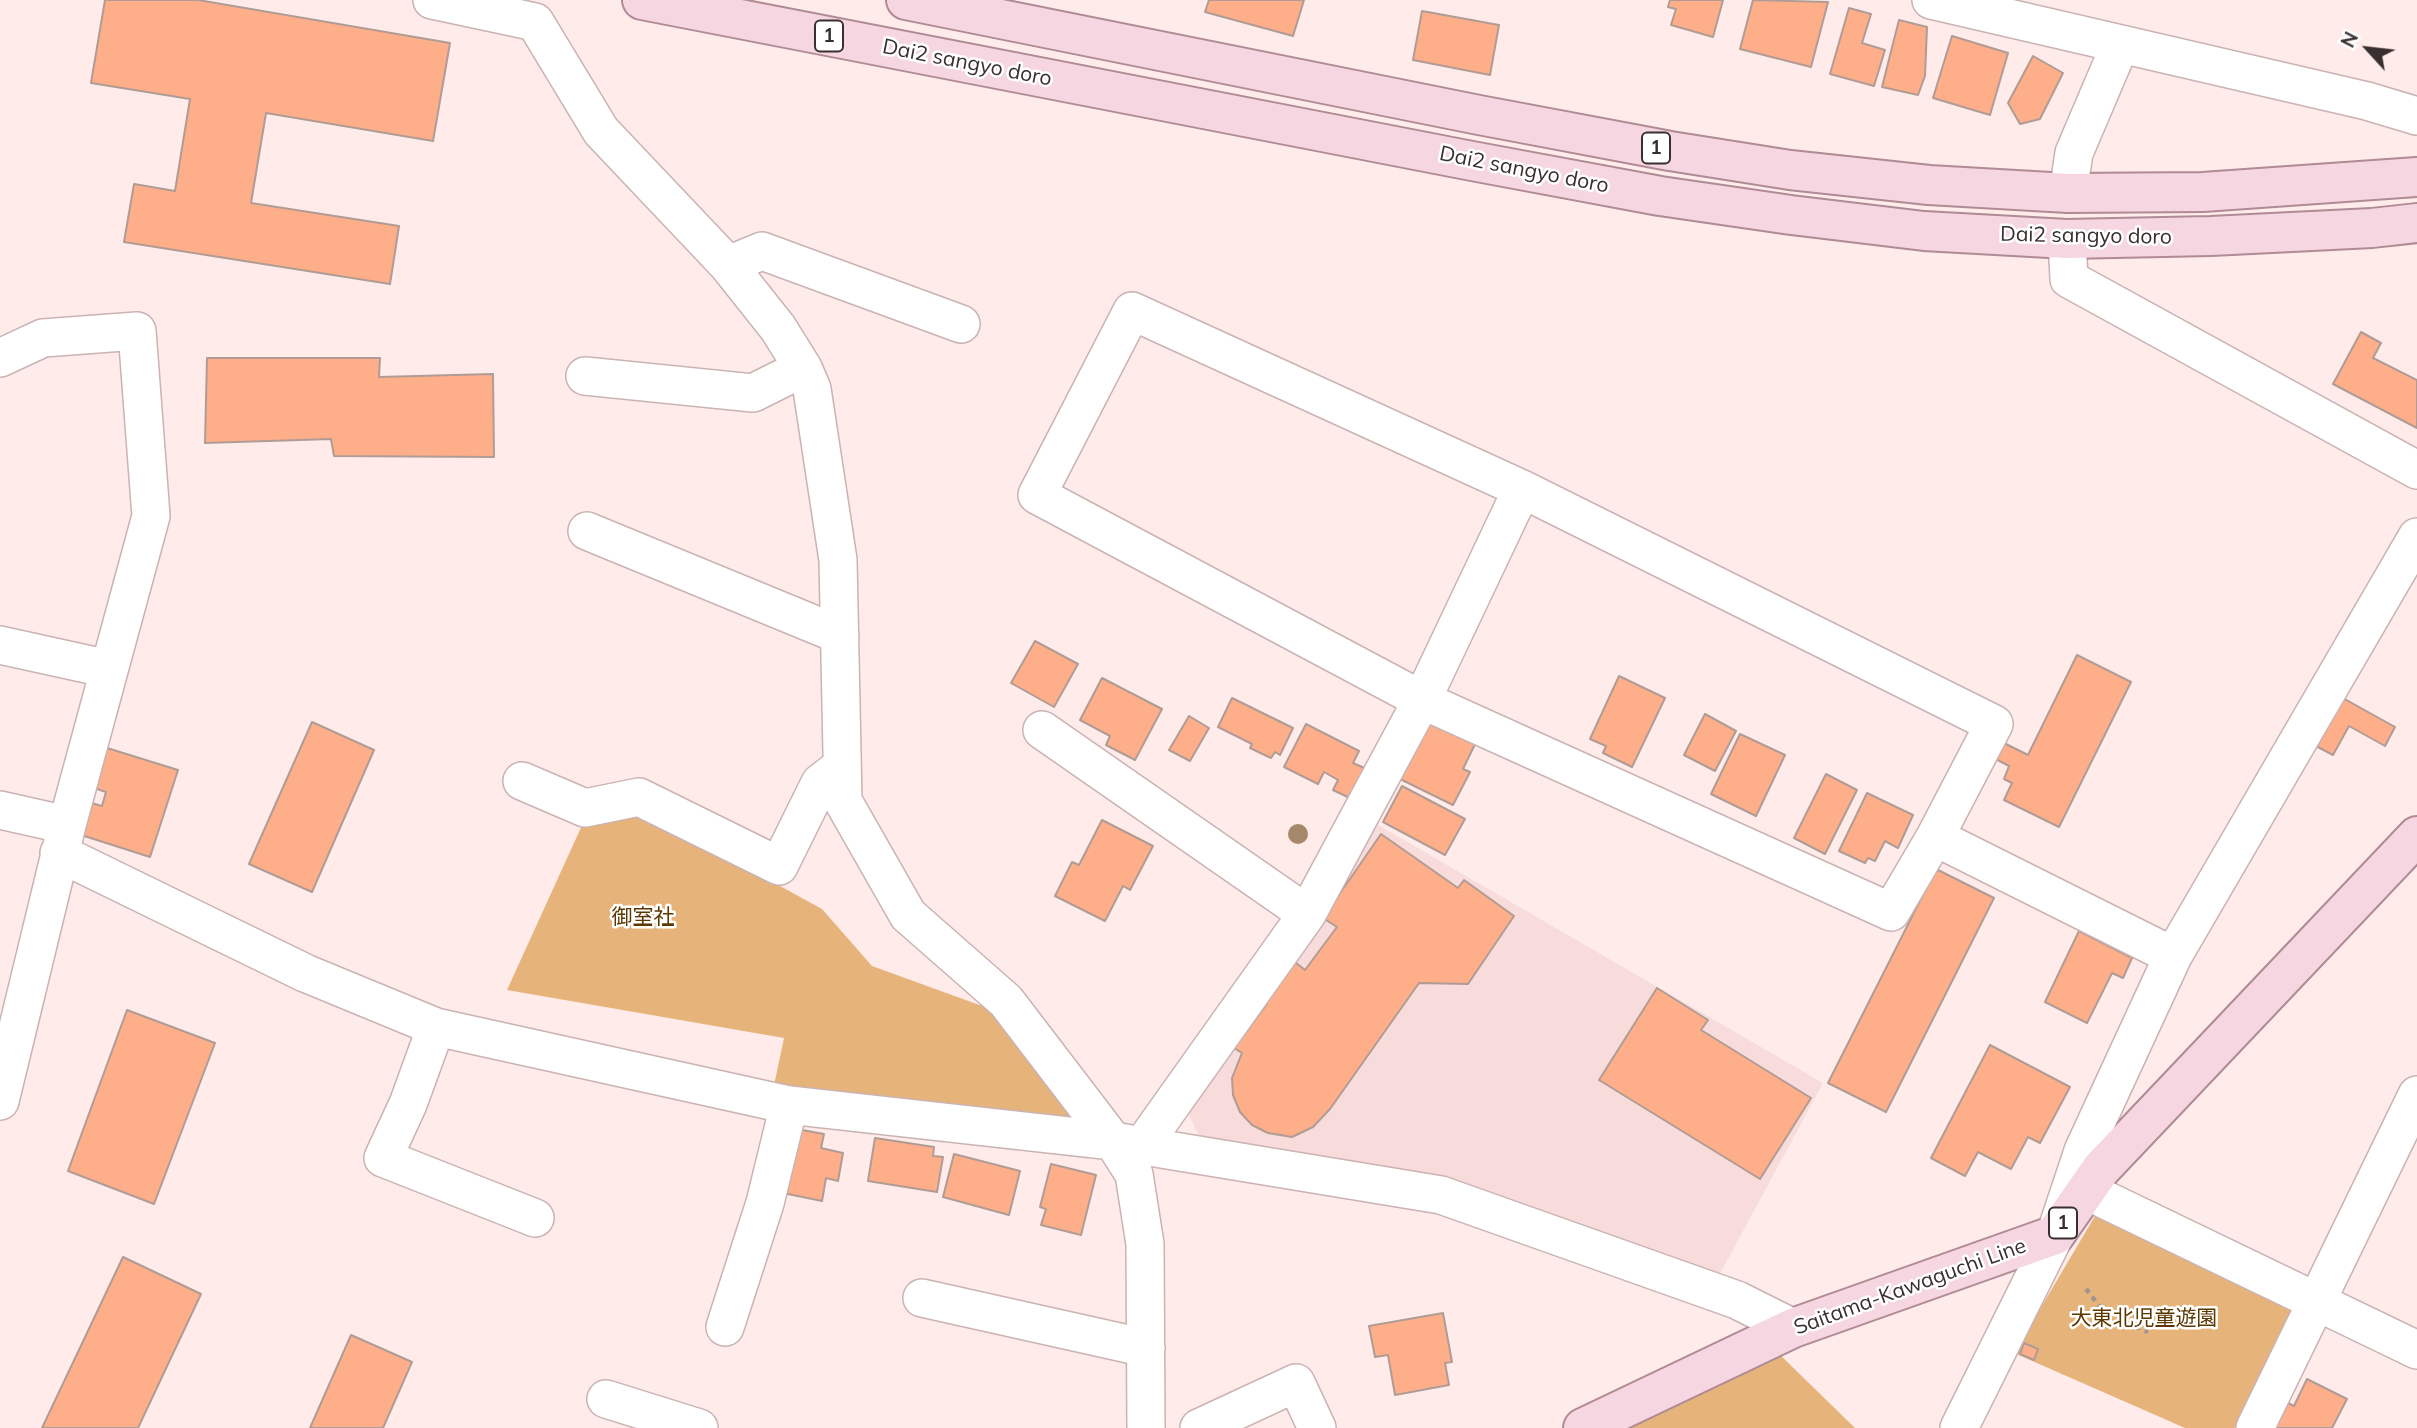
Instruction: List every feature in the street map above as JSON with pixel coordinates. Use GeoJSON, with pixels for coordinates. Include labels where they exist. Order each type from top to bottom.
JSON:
{"type":"FeatureCollection","features":[{"type":"Feature","properties":{"kind":"main road","name":"Dai2 sangyo doro"},"geometry":{"type":"LineString","coordinates":[[642,0],[1660,196],[1791,215],[1924,231],[2067,239],[2211,236],[2372,228],[2417,223]]}},
{"type":"Feature","properties":{"kind":"main road","name":"Dai2 sangyo doro"},"geometry":{"type":"LineString","coordinates":[[906,0],[1479,115],[1670,151],[1790,170],[1929,185],[2068,193],[2203,192],[2417,177]]}},
{"type":"Feature","properties":{"kind":"main road","name":"1"},"geometry":{"type":"LineString","coordinates":[[2055,1235],[2101,1169],[2417,836]]}},
{"type":"Feature","properties":{"kind":"main road","name":"Saitama-Kawaguchi Line"},"geometry":{"type":"LineString","coordinates":[[1583,1428],[1793,1328],[2055,1235]]}},
{"type":"Feature","properties":{"kind":"street"},"geometry":{"type":"LineString","coordinates":[[432,0],[535,22],[601,131],[728,265],[778,328],[803,368],[812,389],[838,560],[843,801],[908,915],[1006,1002],[1127,1143],[1145,1244],[1146,1428]]}},
{"type":"Feature","properties":{"kind":"street"},"geometry":{"type":"LineString","coordinates":[[1931,0],[2367,101],[2417,116]]}},
{"type":"Feature","properties":{"kind":"street"},"geometry":{"type":"LineString","coordinates":[[2068,193],[2074,153],[2120,45]]}},
{"type":"Feature","properties":{"kind":"street"},"geometry":{"type":"LineString","coordinates":[[2067,239],[2068,279],[2417,471]]}},
{"type":"Feature","properties":{"kind":"street"},"geometry":{"type":"LineString","coordinates":[[728,265],[762,251],[961,324]]}},
{"type":"Feature","properties":{"kind":"street"},"geometry":{"type":"LineString","coordinates":[[1132,310],[1521,489],[1994,724],[1936,837],[1891,912],[1422,700],[1037,495],[1132,310]]}},
{"type":"Feature","properties":{"kind":"street"},"geometry":{"type":"LineString","coordinates":[[0,358],[43,338],[136,331],[151,516],[63,839],[0,1101]]}},
{"type":"Feature","properties":{"kind":"street"},"geometry":{"type":"LineString","coordinates":[[585,376],[752,393],[803,368]]}},
{"type":"Feature","properties":{"kind":"street"},"geometry":{"type":"LineString","coordinates":[[1127,1143],[1307,914],[1422,700],[1521,489]]}},
{"type":"Feature","properties":{"kind":"street"},"geometry":{"type":"LineString","coordinates":[[587,531],[840,635]]}},
{"type":"Feature","properties":{"kind":"street"},"geometry":{"type":"LineString","coordinates":[[1959,1428],[2055,1235],[2083,1151],[2174,956],[2417,537]]}},
{"type":"Feature","properties":{"kind":"street"},"geometry":{"type":"LineString","coordinates":[[0,645],[109,670]]}},
{"type":"Feature","properties":{"kind":"street"},"geometry":{"type":"LineString","coordinates":[[1042,730],[1307,914]]}},
{"type":"Feature","properties":{"kind":"street"},"geometry":{"type":"LineString","coordinates":[[522,781],[585,808],[639,797],[779,866],[820,783],[842,766]]}},
{"type":"Feature","properties":{"kind":"street"},"geometry":{"type":"LineString","coordinates":[[0,810],[63,839],[305,973],[436,1027],[789,1105],[1127,1143],[1441,1195],[1737,1300],[1793,1328]]}},
{"type":"Feature","properties":{"kind":"street"},"geometry":{"type":"LineString","coordinates":[[1936,837],[2174,956]]}},
{"type":"Feature","properties":{"kind":"street"},"geometry":{"type":"LineString","coordinates":[[436,1027],[408,1104],[383,1158],[535,1218]]}},
{"type":"Feature","properties":{"kind":"street"},"geometry":{"type":"LineString","coordinates":[[2255,1428],[2417,1095]]}},
{"type":"Feature","properties":{"kind":"street"},"geometry":{"type":"LineString","coordinates":[[726,1327],[765,1203],[789,1105]]}},
{"type":"Feature","properties":{"kind":"street"},"geometry":{"type":"LineString","coordinates":[[2087,1191],[2417,1350]]}},
{"type":"Feature","properties":{"kind":"street"},"geometry":{"type":"LineString","coordinates":[[922,1298],[1146,1348]]}},
{"type":"Feature","properties":{"kind":"street"},"geometry":{"type":"LineString","coordinates":[[1199,1428],[1296,1383],[1317,1428]]}},
{"type":"Feature","properties":{"kind":"street"},"geometry":{"type":"LineString","coordinates":[[606,1399],[699,1428]]}},
{"type":"Feature","properties":{"kind":"path"},"geometry":{"type":"LineString","coordinates":[[2086,1289],[2100,1307]]}},
{"type":"Feature","properties":{"kind":"path"},"geometry":{"type":"LineString","coordinates":[[2117,1319],[2148,1332]]}},
{"type":"Feature","properties":{"kind":"shaded area"},"geometry":{"type":"Polygon","coordinates":[[[1378,825],[1823,1083],[1716,1281],[1453,1186],[1199,1136],[1185,1107],[1378,825]]]}},
{"type":"Feature","properties":{"kind":"green space","name":"御室社"},"geometry":{"type":"Polygon","coordinates":[[[634,806],[822,909],[872,966],[996,1011],[1092,1128],[773,1090],[784,1038],[507,990],[584,821],[634,806]]]}},
{"type":"Feature","properties":{"kind":"green space","name":"大東北児童遊園"},"geometry":{"type":"Polygon","coordinates":[[[2105,1207],[2305,1304],[2244,1428],[2185,1428],[2014,1353],[2095,1216],[2105,1207]]]}},
{"type":"Feature","properties":{"kind":"green space"},"geometry":{"type":"Polygon","coordinates":[[[1775,1350],[1855,1428],[1610,1428],[1775,1350]]]}},
{"type":"Feature","properties":{"kind":"building"},"geometry":{"type":"Polygon","coordinates":[[[105,0],[198,0],[450,43],[433,141],[266,113],[251,203],[399,226],[390,284],[124,242],[134,184],[175,191],[190,99],[91,83],[105,0]]]}},
{"type":"Feature","properties":{"kind":"building"},"geometry":{"type":"Polygon","coordinates":[[[1209,0],[1304,0],[1293,36],[1205,12],[1209,0]]]}},
{"type":"Feature","properties":{"kind":"building"},"geometry":{"type":"Polygon","coordinates":[[[1670,0],[1723,0],[1713,37],[1671,25],[1676,9],[1668,7],[1670,0]]]}},
{"type":"Feature","properties":{"kind":"building"},"geometry":{"type":"Polygon","coordinates":[[[1753,0],[1828,2],[1811,67],[1740,49],[1753,0]]]}},
{"type":"Feature","properties":{"kind":"building"},"geometry":{"type":"Polygon","coordinates":[[[1849,8],[1871,14],[1862,43],[1885,50],[1874,86],[1830,74],[1849,8]]]}},
{"type":"Feature","properties":{"kind":"building"},"geometry":{"type":"Polygon","coordinates":[[[1422,11],[1499,25],[1490,75],[1413,60],[1422,11]]]}},
{"type":"Feature","properties":{"kind":"building"},"geometry":{"type":"Polygon","coordinates":[[[1899,20],[1927,27],[1925,76],[1918,95],[1882,87],[1899,20]]]}},
{"type":"Feature","properties":{"kind":"building"},"geometry":{"type":"Polygon","coordinates":[[[1952,36],[2008,53],[1990,115],[1933,98],[1952,36]]]}},
{"type":"Feature","properties":{"kind":"building"},"geometry":{"type":"Polygon","coordinates":[[[2033,56],[2063,73],[2040,119],[2020,124],[2008,103],[2033,56]]]}},
{"type":"Feature","properties":{"kind":"building"},"geometry":{"type":"Polygon","coordinates":[[[2361,332],[2381,343],[2373,358],[2417,380],[2417,428],[2333,384],[2361,332]]]}},
{"type":"Feature","properties":{"kind":"building"},"geometry":{"type":"Polygon","coordinates":[[[207,358],[380,358],[379,377],[493,374],[494,457],[334,456],[331,439],[205,443],[207,358]]]}},
{"type":"Feature","properties":{"kind":"building"},"geometry":{"type":"Polygon","coordinates":[[[1035,641],[1078,664],[1054,707],[1011,683],[1035,641]]]}},
{"type":"Feature","properties":{"kind":"building"},"geometry":{"type":"Polygon","coordinates":[[[2077,655],[2131,682],[2059,827],[2004,800],[2012,783],[2004,779],[2009,766],[1992,757],[2000,741],[2028,755],[2077,655]]]}},
{"type":"Feature","properties":{"kind":"building"},"geometry":{"type":"Polygon","coordinates":[[[1619,676],[1665,698],[1632,767],[1603,753],[1606,746],[1590,739],[1619,676]]]}},
{"type":"Feature","properties":{"kind":"building"},"geometry":{"type":"Polygon","coordinates":[[[1102,678],[1162,709],[1135,760],[1106,745],[1110,736],[1080,720],[1102,678]]]}},
{"type":"Feature","properties":{"kind":"building"},"geometry":{"type":"Polygon","coordinates":[[[2341,697],[2395,727],[2385,746],[2349,726],[2333,755],[2314,745],[2341,697]]]}},
{"type":"Feature","properties":{"kind":"building"},"geometry":{"type":"Polygon","coordinates":[[[1232,698],[1293,728],[1280,755],[1275,752],[1271,758],[1250,748],[1252,744],[1218,727],[1232,698]]]}},
{"type":"Feature","properties":{"kind":"building"},"geometry":{"type":"Polygon","coordinates":[[[1705,714],[1736,731],[1715,771],[1684,755],[1705,714]]]}},
{"type":"Feature","properties":{"kind":"building"},"geometry":{"type":"Polygon","coordinates":[[[1432,715],[1478,738],[1463,769],[1470,772],[1453,805],[1400,779],[1432,715]]]}},
{"type":"Feature","properties":{"kind":"building"},"geometry":{"type":"Polygon","coordinates":[[[1189,716],[1209,728],[1190,761],[1169,750],[1189,716]]]}},
{"type":"Feature","properties":{"kind":"building"},"geometry":{"type":"Polygon","coordinates":[[[312,722],[374,750],[312,892],[249,864],[312,722]]]}},
{"type":"Feature","properties":{"kind":"building"},"geometry":{"type":"Polygon","coordinates":[[[1306,724],[1359,751],[1353,763],[1369,770],[1354,800],[1333,790],[1338,780],[1324,772],[1318,784],[1284,767],[1306,724]]]}},
{"type":"Feature","properties":{"kind":"building"},"geometry":{"type":"Polygon","coordinates":[[[1740,734],[1785,755],[1756,816],[1711,794],[1740,734]]]}},
{"type":"Feature","properties":{"kind":"building"},"geometry":{"type":"Polygon","coordinates":[[[107,748],[178,770],[150,857],[78,834],[88,802],[102,806],[106,792],[94,788],[107,748]]]}},
{"type":"Feature","properties":{"kind":"building"},"geometry":{"type":"Polygon","coordinates":[[[1826,774],[1857,790],[1825,854],[1794,838],[1826,774]]]}},
{"type":"Feature","properties":{"kind":"building"},"geometry":{"type":"Polygon","coordinates":[[[1402,786],[1465,819],[1445,855],[1383,822],[1402,786]]]}},
{"type":"Feature","properties":{"kind":"building"},"geometry":{"type":"Polygon","coordinates":[[[1867,793],[1913,815],[1898,848],[1885,841],[1875,861],[1868,858],[1865,863],[1839,851],[1867,793]]]}},
{"type":"Feature","properties":{"kind":"building"},"geometry":{"type":"Polygon","coordinates":[[[1102,820],[1153,846],[1130,890],[1123,886],[1105,921],[1055,896],[1072,862],[1079,865],[1102,820]]]}},
{"type":"Feature","properties":{"kind":"building"},"geometry":{"type":"Polygon","coordinates":[[[1381,834],[1458,888],[1464,880],[1514,916],[1468,984],[1419,983],[1330,1109],[1313,1127],[1292,1137],[1268,1133],[1252,1125],[1240,1112],[1233,1095],[1232,1078],[1242,1053],[1234,1048],[1267,1004],[1262,1001],[1291,959],[1305,970],[1337,927],[1323,918],[1381,834]]]}},
{"type":"Feature","properties":{"kind":"building"},"geometry":{"type":"Polygon","coordinates":[[[1936,869],[1994,898],[1886,1112],[1828,1083],[1936,869]]]}},
{"type":"Feature","properties":{"kind":"building"},"geometry":{"type":"Polygon","coordinates":[[[2079,931],[2132,958],[2123,978],[2112,973],[2087,1023],[2045,1002],[2079,931]]]}},
{"type":"Feature","properties":{"kind":"building"},"geometry":{"type":"Polygon","coordinates":[[[1657,988],[1708,1020],[1701,1030],[1811,1098],[1760,1179],[1599,1080],[1657,988]]]}},
{"type":"Feature","properties":{"kind":"building"},"geometry":{"type":"Polygon","coordinates":[[[127,1010],[215,1043],[154,1204],[68,1171],[127,1010]]]}},
{"type":"Feature","properties":{"kind":"building"},"geometry":{"type":"Polygon","coordinates":[[[1990,1045],[2070,1087],[2040,1143],[2028,1137],[2011,1169],[1978,1152],[1965,1176],[1931,1158],[1990,1045]]]}},
{"type":"Feature","properties":{"kind":"building"},"geometry":{"type":"Polygon","coordinates":[[[802,1130],[824,1134],[821,1148],[843,1153],[838,1181],[826,1178],[822,1201],[783,1193],[802,1130]]]}},
{"type":"Feature","properties":{"kind":"building"},"geometry":{"type":"Polygon","coordinates":[[[875,1138],[934,1147],[933,1156],[943,1157],[937,1192],[868,1181],[875,1138]]]}},
{"type":"Feature","properties":{"kind":"building"},"geometry":{"type":"Polygon","coordinates":[[[954,1154],[1020,1171],[1009,1215],[943,1197],[954,1154]]]}},
{"type":"Feature","properties":{"kind":"building"},"geometry":{"type":"Polygon","coordinates":[[[1051,1164],[1096,1175],[1081,1235],[1041,1225],[1046,1209],[1040,1207],[1051,1164]]]}},
{"type":"Feature","properties":{"kind":"building"},"geometry":{"type":"Polygon","coordinates":[[[123,1257],[201,1294],[138,1428],[42,1428],[123,1257]]]}},
{"type":"Feature","properties":{"kind":"building"},"geometry":{"type":"Polygon","coordinates":[[[1443,1313],[1452,1362],[1445,1363],[1449,1385],[1395,1395],[1388,1355],[1375,1357],[1369,1326],[1443,1313]]]}},
{"type":"Feature","properties":{"kind":"building"},"geometry":{"type":"Polygon","coordinates":[[[351,1335],[412,1362],[383,1428],[310,1428],[351,1335]]]}},
{"type":"Feature","properties":{"kind":"building"},"geometry":{"type":"Polygon","coordinates":[[[2024,1343],[2038,1349],[2034,1360],[2020,1354],[2024,1343]]]}},
{"type":"Feature","properties":{"kind":"building"},"geometry":{"type":"Polygon","coordinates":[[[2307,1379],[2347,1399],[2332,1428],[2275,1428],[2288,1403],[2294,1406],[2307,1379]]]}}]}
